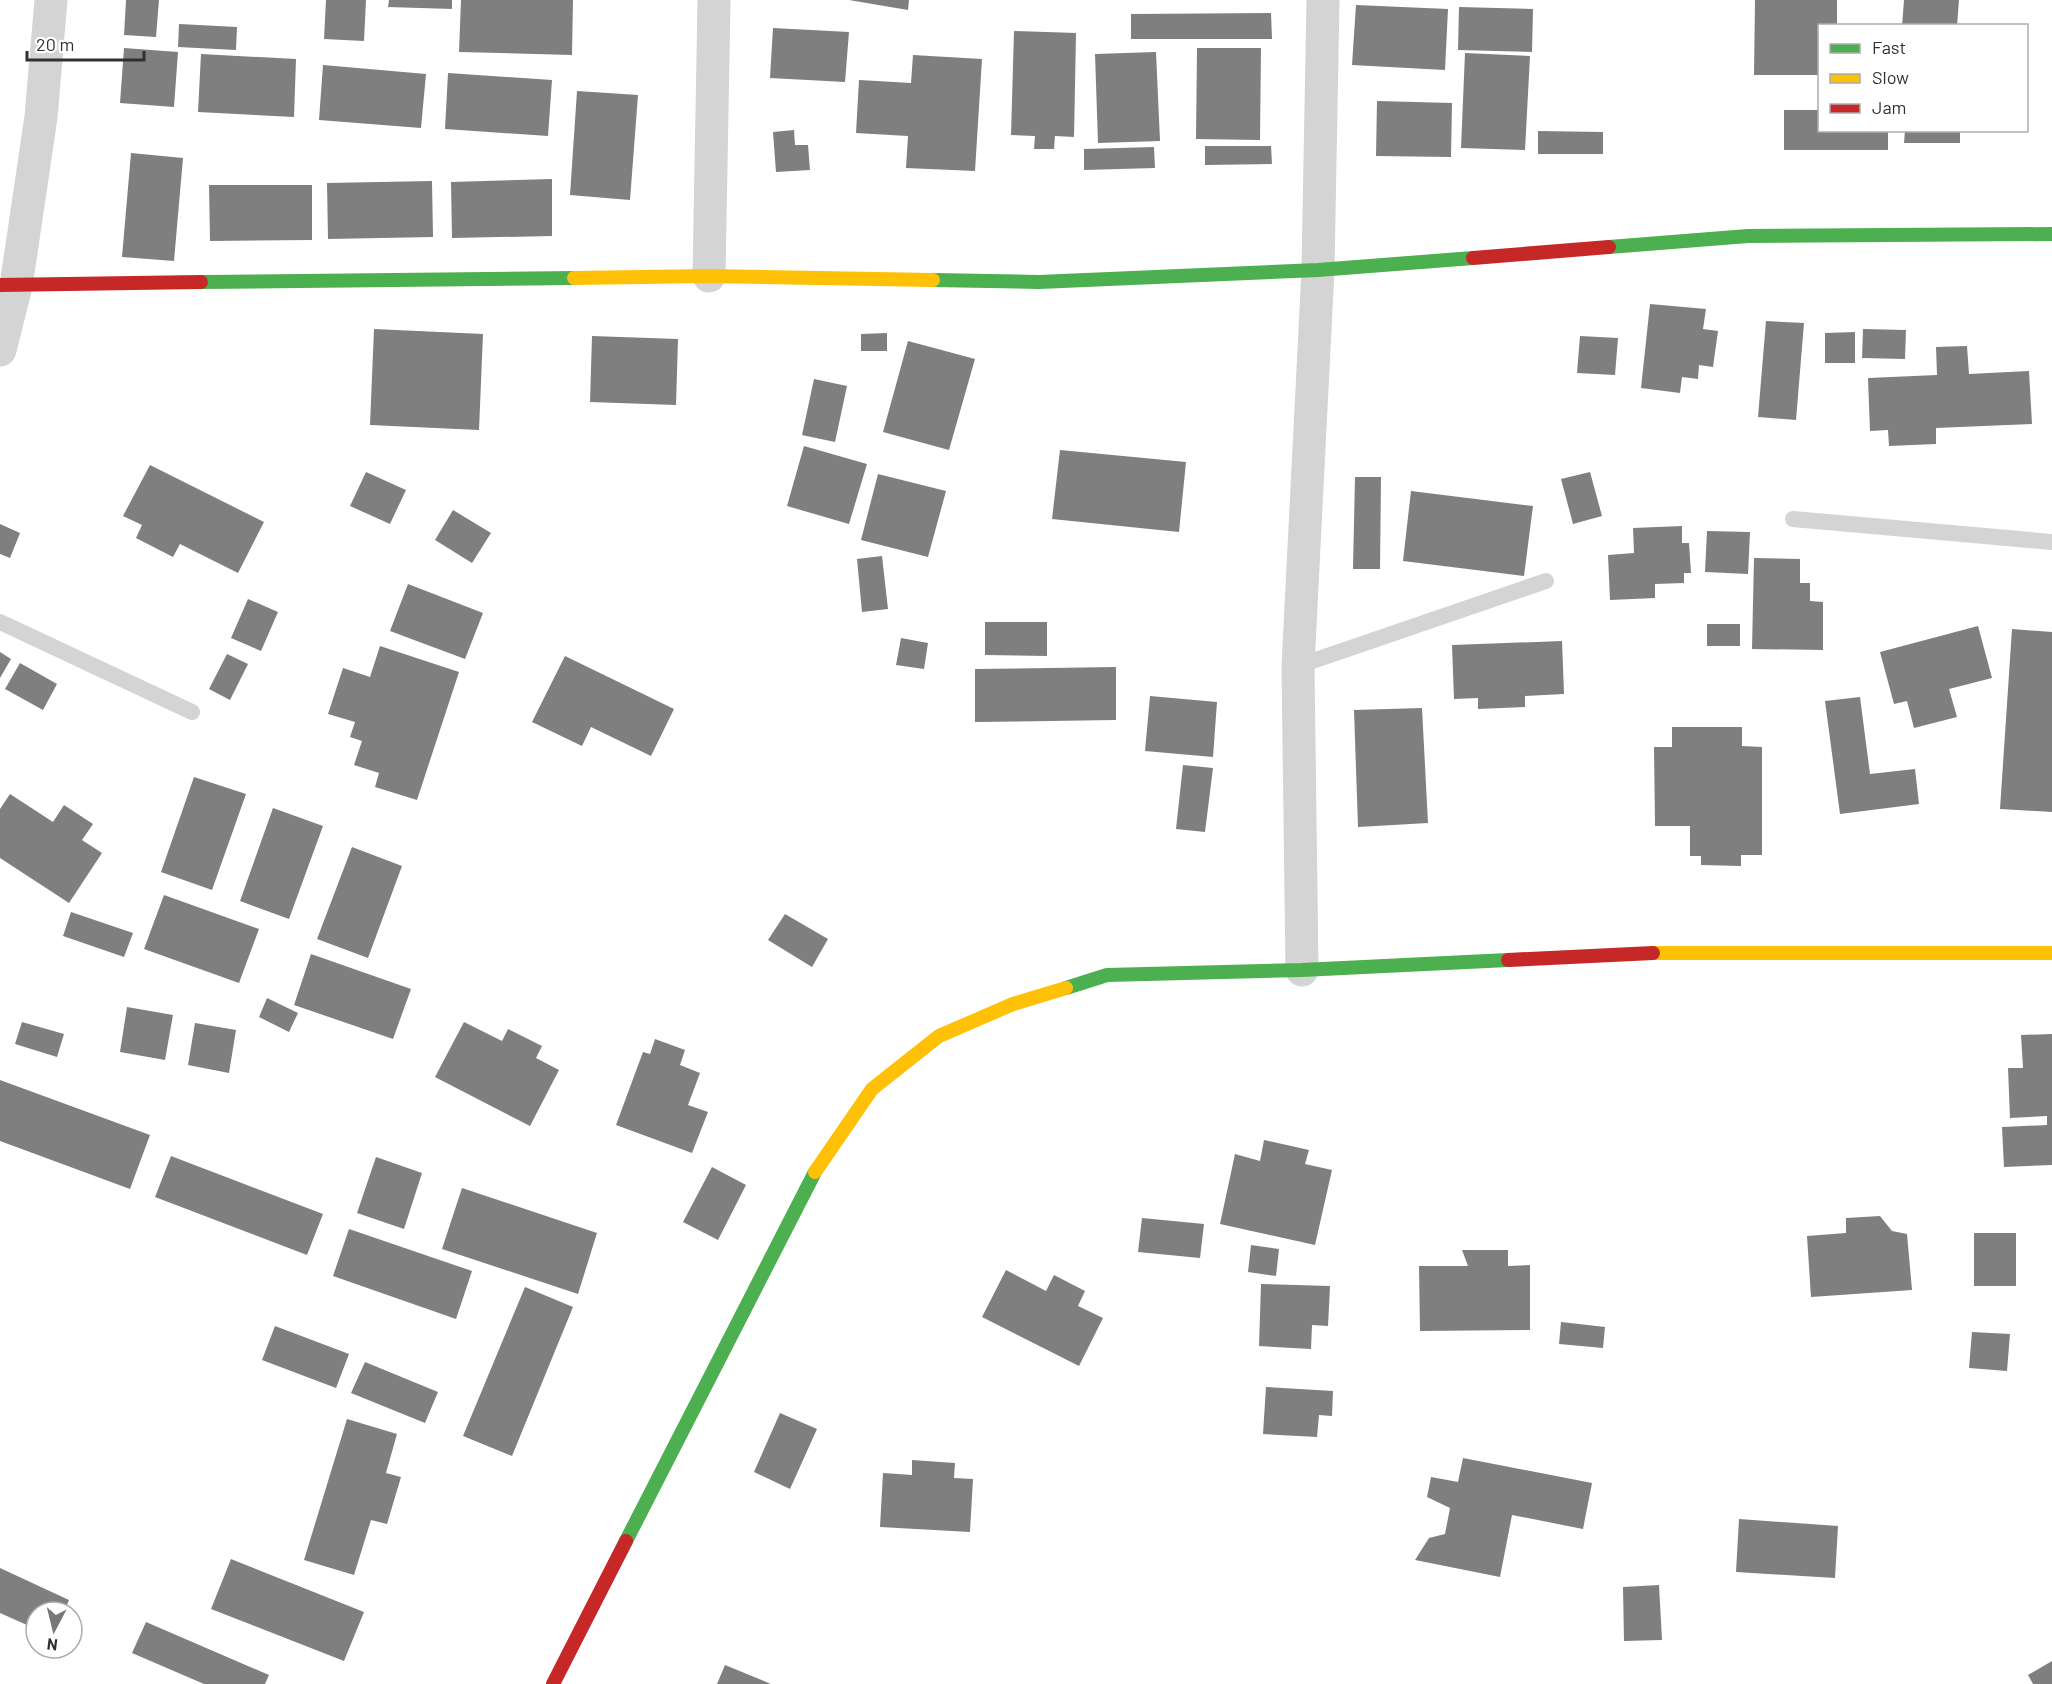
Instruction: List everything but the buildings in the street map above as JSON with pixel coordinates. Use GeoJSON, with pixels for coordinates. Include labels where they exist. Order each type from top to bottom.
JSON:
{"type":"FeatureCollection","features":[{"type":"Feature","properties":{"kind":"street"},"geometry":{"type":"LineString","coordinates":[[0,350],[8,285],[41,117],[51,0]]}},
{"type":"Feature","properties":{"kind":"street"},"geometry":{"type":"LineString","coordinates":[[709,276],[714,0]]}},
{"type":"Feature","properties":{"kind":"street"},"geometry":{"type":"LineString","coordinates":[[1302,970],[1298,666],[1318,270],[1323,0]]}},
{"type":"Feature","properties":{"kind":"street"},"geometry":{"type":"LineString","coordinates":[[8,285],[709,276],[1039,282],[1318,270],[1748,236],[2052,234]]}},
{"type":"Feature","properties":{"kind":"street"},"geometry":{"type":"LineString","coordinates":[[553,1684],[814,1173],[872,1089],[939,1036],[1014,1004],[1107,975],[1302,970],[1675,952],[2052,953]]}},
{"type":"Feature","properties":{"kind":"lane"},"geometry":{"type":"LineString","coordinates":[[1793,519],[2052,542]]}},
{"type":"Feature","properties":{"kind":"lane"},"geometry":{"type":"LineString","coordinates":[[1298,666],[1546,581]]}},
{"type":"Feature","properties":{"kind":"lane"},"geometry":{"type":"LineString","coordinates":[[0,622],[192,712]]}},
{"type":"Feature","properties":{"kind":"traffic: fast"},"geometry":{"type":"LineString","coordinates":[[1609,247],[1748,236],[2052,234]]}},
{"type":"Feature","properties":{"kind":"traffic: fast"},"geometry":{"type":"LineString","coordinates":[[933,280],[1039,282],[1318,270],[1473,258]]}},
{"type":"Feature","properties":{"kind":"traffic: fast"},"geometry":{"type":"LineString","coordinates":[[201,282],[574,278]]}},
{"type":"Feature","properties":{"kind":"traffic: fast"},"geometry":{"type":"LineString","coordinates":[[1066,988],[1107,975],[1302,970],[1508,960]]}},
{"type":"Feature","properties":{"kind":"traffic: fast"},"geometry":{"type":"LineString","coordinates":[[626,1541],[815,1172]]}},
{"type":"Feature","properties":{"kind":"traffic: slow"},"geometry":{"type":"LineString","coordinates":[[574,278],[709,276],[933,280]]}},
{"type":"Feature","properties":{"kind":"traffic: slow"},"geometry":{"type":"LineString","coordinates":[[1653,953],[2052,953]]}},
{"type":"Feature","properties":{"kind":"traffic: slow"},"geometry":{"type":"LineString","coordinates":[[815,1172],[872,1089],[939,1036],[1013,1004],[1066,988]]}},
{"type":"Feature","properties":{"kind":"traffic: jam"},"geometry":{"type":"LineString","coordinates":[[1473,258],[1609,247]]}},
{"type":"Feature","properties":{"kind":"traffic: jam"},"geometry":{"type":"LineString","coordinates":[[0,285],[201,282]]}},
{"type":"Feature","properties":{"kind":"traffic: jam"},"geometry":{"type":"LineString","coordinates":[[1508,960],[1653,953]]}},
{"type":"Feature","properties":{"kind":"traffic: jam"},"geometry":{"type":"LineString","coordinates":[[553,1684],[626,1541]]}}]}
